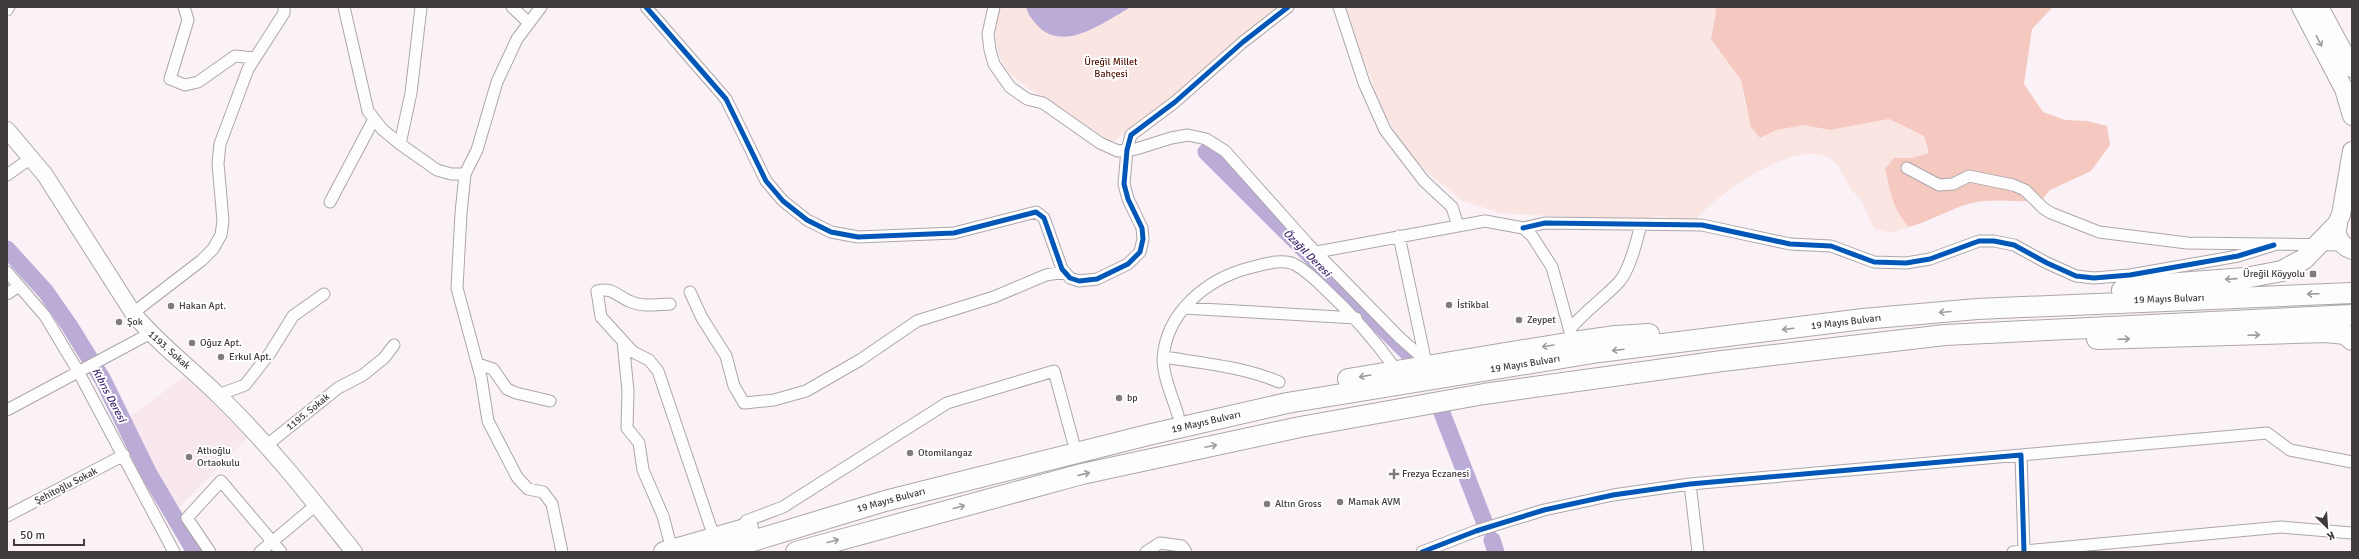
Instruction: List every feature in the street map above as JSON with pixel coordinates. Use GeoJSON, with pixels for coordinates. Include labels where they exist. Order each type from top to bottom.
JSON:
{"type":"FeatureCollection","features":[{"type":"Feature","properties":{"kind":"highway"},"geometry":{"type":"LineString","coordinates":[[1977,308],[2152,285],[2245,278],[2282,271],[2304,259],[2343,216]]}},
{"type":"Feature","properties":{"kind":"highway","name":"19 Mayıs Bulvarı"},"geometry":{"type":"LineString","coordinates":[[715,545],[993,474],[1287,403],[1599,352],[1863,319],[1977,308],[2352,293]]}},
{"type":"Feature","properties":{"kind":"highway"},"geometry":{"type":"LineString","coordinates":[[796,552],[1082,474],[1300,427],[1499,392],[1722,361],[1945,336],[2352,315]]}},
{"type":"Feature","properties":{"kind":"highway"},"geometry":{"type":"LineString","coordinates":[[1945,336],[2119,340],[2326,332],[2344,334],[2352,340]]}},
{"type":"Feature","properties":{"kind":"highway"},"geometry":{"type":"LineString","coordinates":[[668,551],[715,545],[980,464],[1178,415],[1295,389],[1397,371],[1426,364],[1475,358],[1571,336],[1616,336],[1673,333],[1726,336]]}},
{"type":"Feature","properties":{"kind":"highway"},"geometry":{"type":"LineString","coordinates":[[1458,375],[1475,358]]}},
{"type":"Feature","properties":{"kind":"highway"},"geometry":{"type":"LineString","coordinates":[[993,474],[1079,440]]}},
{"type":"Feature","properties":{"kind":"main road"},"geometry":{"type":"LineString","coordinates":[[2301,7],[2344,89],[2352,116]]}},
{"type":"Feature","properties":{"kind":"main road"},"geometry":{"type":"LineString","coordinates":[[2319,7],[2352,68]]}},
{"type":"Feature","properties":{"kind":"main road"},"geometry":{"type":"LineString","coordinates":[[2349,249],[2339,240],[2352,151]]}},
{"type":"Feature","properties":{"kind":"street"},"geometry":{"type":"LineString","coordinates":[[184,7],[188,20],[170,79],[184,85],[198,82],[235,56],[254,58]]}},
{"type":"Feature","properties":{"kind":"street"},"geometry":{"type":"LineString","coordinates":[[133,313],[202,260],[213,249],[221,235],[223,221],[218,163],[220,144],[234,102],[254,58],[284,14],[284,7]]}},
{"type":"Feature","properties":{"kind":"street"},"geometry":{"type":"LineString","coordinates":[[400,144],[411,93],[421,7]]}},
{"type":"Feature","properties":{"kind":"street"},"geometry":{"type":"LineString","coordinates":[[512,7],[529,22]]}},
{"type":"Feature","properties":{"kind":"street"},"geometry":{"type":"LineString","coordinates":[[541,7],[517,39],[498,82],[477,150],[465,174],[457,288],[478,364],[488,421],[517,477],[528,489],[543,492],[552,504],[562,552]]}},
{"type":"Feature","properties":{"kind":"street"},"geometry":{"type":"LineString","coordinates":[[646,7],[726,99],[766,181],[783,202],[807,220],[830,232],[858,237],[954,233],[1036,212],[1044,218],[1049,228],[1065,272],[1070,278],[1079,281],[1097,279],[1128,264],[1140,252],[1143,238],[1142,228],[1128,199],[1124,184],[1127,150],[1131,135],[1174,102],[1243,42],[1288,7]]}},
{"type":"Feature","properties":{"kind":"street"},"geometry":{"type":"LineString","coordinates":[[994,7],[988,34],[990,50],[994,64],[1010,87],[1027,99],[1050,107],[1100,143],[1118,151],[1188,135],[1206,139],[1225,151],[1307,243],[1318,252],[1426,364]]}},
{"type":"Feature","properties":{"kind":"street"},"geometry":{"type":"LineString","coordinates":[[1338,7],[1364,83],[1385,130],[1424,181],[1452,207],[1458,226]]}},
{"type":"Feature","properties":{"kind":"street"},"geometry":{"type":"LineString","coordinates":[[345,9],[368,112],[400,144],[437,170],[451,174],[465,174]]}},
{"type":"Feature","properties":{"kind":"street"},"geometry":{"type":"LineString","coordinates":[[330,202],[374,119]]}},
{"type":"Feature","properties":{"kind":"street","name":"1193. Sokak"},"geometry":{"type":"LineString","coordinates":[[7,130],[45,174],[133,313],[149,334],[218,395],[267,445],[354,552]]}},
{"type":"Feature","properties":{"kind":"street"},"geometry":{"type":"LineString","coordinates":[[7,175],[31,158]]}},
{"type":"Feature","properties":{"kind":"street"},"geometry":{"type":"LineString","coordinates":[[1907,168],[1927,181],[1939,185],[1953,184],[1969,176],[2013,185],[2025,190],[2043,208],[2051,213],[2099,232],[2187,243],[2317,246],[2349,249]]}},
{"type":"Feature","properties":{"kind":"street"},"geometry":{"type":"LineString","coordinates":[[1318,252],[1485,221],[1523,228],[1545,223],[1702,225],[1790,244],[1831,246],[1874,262],[1906,263],[1930,259],[1979,241],[1994,241],[2014,245],[2076,276],[2094,278],[2130,276],[2238,256],[2274,245]]}},
{"type":"Feature","properties":{"kind":"street"},"geometry":{"type":"LineString","coordinates":[[1571,336],[1584,312],[1620,281],[1636,246],[1641,224]]}},
{"type":"Feature","properties":{"kind":"street"},"geometry":{"type":"LineString","coordinates":[[1523,228],[1532,236],[1552,267],[1571,336]]}},
{"type":"Feature","properties":{"kind":"street"},"geometry":{"type":"LineString","coordinates":[[1399,236],[1426,364]]}},
{"type":"Feature","properties":{"kind":"street"},"geometry":{"type":"LineString","coordinates":[[1178,415],[1167,378],[1164,357],[1169,333],[1184,308],[1207,286],[1229,274],[1278,262],[1293,263],[1314,279],[1356,318],[1375,340],[1397,371]]}},
{"type":"Feature","properties":{"kind":"street"},"geometry":{"type":"LineString","coordinates":[[7,272],[45,316],[78,371],[124,455],[174,552]]}},
{"type":"Feature","properties":{"kind":"street"},"geometry":{"type":"LineString","coordinates":[[690,292],[702,318],[726,356],[734,386],[744,403],[774,400],[806,391],[860,360],[917,321],[994,298],[1046,275],[1065,272]]}},
{"type":"Feature","properties":{"kind":"street"},"geometry":{"type":"LineString","coordinates":[[7,294],[19,286]]}},
{"type":"Feature","properties":{"kind":"street"},"geometry":{"type":"LineString","coordinates":[[670,304],[646,305],[629,301],[614,291],[603,289],[597,291],[601,317],[633,352],[650,360],[658,371],[715,545]]}},
{"type":"Feature","properties":{"kind":"street"},"geometry":{"type":"LineString","coordinates":[[218,395],[245,385],[270,353],[293,316],[324,294]]}},
{"type":"Feature","properties":{"kind":"street"},"geometry":{"type":"LineString","coordinates":[[1184,308],[1356,318]]}},
{"type":"Feature","properties":{"kind":"street"},"geometry":{"type":"LineString","coordinates":[[7,410],[149,334]]}},
{"type":"Feature","properties":{"kind":"street"},"geometry":{"type":"LineString","coordinates":[[623,341],[628,391],[627,428],[639,443],[643,470],[663,516],[668,551]]}},
{"type":"Feature","properties":{"kind":"street","name":"1195. Sokak"},"geometry":{"type":"LineString","coordinates":[[267,445],[338,388],[363,375],[384,358],[394,345]]}},
{"type":"Feature","properties":{"kind":"street"},"geometry":{"type":"LineString","coordinates":[[1164,357],[1267,377],[1279,382]]}},
{"type":"Feature","properties":{"kind":"street"},"geometry":{"type":"LineString","coordinates":[[478,364],[493,369],[507,389],[516,393],[550,401]]}},
{"type":"Feature","properties":{"kind":"street"},"geometry":{"type":"LineString","coordinates":[[746,521],[783,507],[947,403],[1054,371],[1079,440]]}},
{"type":"Feature","properties":{"kind":"street"},"geometry":{"type":"LineString","coordinates":[[1422,552],[1476,531],[1544,510],[1613,495],[1690,484],[2267,433],[2290,450],[2352,462]]}},
{"type":"Feature","properties":{"kind":"street","name":"Şehitoğlu Sokak"},"geometry":{"type":"LineString","coordinates":[[7,516],[124,455]]}},
{"type":"Feature","properties":{"kind":"street"},"geometry":{"type":"LineString","coordinates":[[2021,455],[2019,551],[2281,527],[2352,533]]}},
{"type":"Feature","properties":{"kind":"street"},"geometry":{"type":"LineString","coordinates":[[210,552],[187,518],[221,481],[281,552]]}},
{"type":"Feature","properties":{"kind":"street"},"geometry":{"type":"LineString","coordinates":[[1690,484],[1698,552]]}},
{"type":"Feature","properties":{"kind":"street"},"geometry":{"type":"LineString","coordinates":[[260,552],[316,505]]}},
{"type":"Feature","properties":{"kind":"street"},"geometry":{"type":"LineString","coordinates":[[1146,552],[1160,543],[1182,546],[1186,552]]}},
{"type":"Feature","properties":{"kind":"shaded area"},"geometry":{"type":"Polygon","coordinates":[[[1026,7],[1131,7],[1096,27],[1084,32],[1071,36],[1059,37],[1047,33],[1037,25],[1029,15],[1026,7]]]}},
{"type":"Feature","properties":{"kind":"shaded area"},"geometry":{"type":"Polygon","coordinates":[[[1715,7],[2053,7],[2032,29],[2024,84],[2043,112],[2065,120],[2087,121],[2107,126],[2110,145],[2091,171],[2050,190],[2042,200],[1975,202],[1909,227],[1903,220],[1896,207],[1885,169],[1894,158],[1912,158],[1929,153],[1924,136],[1889,119],[1830,130],[1804,125],[1777,130],[1760,138],[1751,127],[1741,80],[1711,39],[1716,13],[1715,7]]]}},
{"type":"Feature","properties":{"kind":"shaded area","name":"Atlıoğlu Ortaokulu"},"geometry":{"type":"Polygon","coordinates":[[[187,375],[250,435],[179,507],[159,479],[129,417],[187,375]]]}},
{"type":"Feature","properties":{"kind":"green space","name":"Üreğil Millet Bahçesi"},"geometry":{"type":"Polygon","coordinates":[[[998,7],[1281,7],[1161,108],[1113,142],[1022,84],[1011,74],[1002,62],[997,47],[996,29],[998,7]]]}},
{"type":"Feature","properties":{"kind":"green space"},"geometry":{"type":"Polygon","coordinates":[[[1342,7],[1715,7],[1716,13],[1712,39],[1741,80],[1745,104],[1760,138],[1777,130],[1804,125],[1830,130],[1889,119],[1924,136],[1929,153],[1912,158],[1894,158],[1891,187],[1892,195],[1897,210],[1909,227],[1890,233],[1875,229],[1861,200],[1852,191],[1838,166],[1832,160],[1817,154],[1798,155],[1778,162],[1758,172],[1719,198],[1693,222],[1659,216],[1639,221],[1500,213],[1461,200],[1428,173],[1406,150],[1377,99],[1372,80],[1350,35],[1342,7]]]}},
{"type":"Feature","properties":{"kind":"waterway","name":"Özağıl Deresi"},"geometry":{"type":"LineString","coordinates":[[1206,152],[1409,354]]}},
{"type":"Feature","properties":{"kind":"waterway","name":"Kıbrıs Deresi"},"geometry":{"type":"LineString","coordinates":[[7,249],[46,292],[69,325],[103,380],[148,472],[195,552]]}},
{"type":"Feature","properties":{"kind":"waterway","name":"Özağıl Deresi"},"geometry":{"type":"LineString","coordinates":[[1442,413],[1484,521]]}},
{"type":"Feature","properties":{"kind":"waterway","name":"Özağıl Deresi"},"geometry":{"type":"LineString","coordinates":[[1492,540],[1496,552]]}},
{"type":"Feature","properties":{"kind":"cycle path"},"geometry":{"type":"LineString","coordinates":[[646,7],[726,99],[766,181],[783,201],[807,220],[831,232],[858,237],[954,233],[1036,212],[1044,218],[1062,269],[1070,278],[1079,281],[1097,279],[1128,264],[1140,252],[1143,239],[1142,228],[1128,199],[1124,184],[1127,150],[1131,135],[1175,102],[1243,42],[1288,7]]}},
{"type":"Feature","properties":{"kind":"cycle path"},"geometry":{"type":"LineString","coordinates":[[1523,228],[1545,223],[1702,225],[1790,244],[1831,246],[1874,262],[1906,263],[1930,259],[1979,241],[1994,241],[2014,245],[2047,263],[2076,276],[2094,278],[2130,275],[2238,256],[2274,245]]}},
{"type":"Feature","properties":{"kind":"cycle path"},"geometry":{"type":"LineString","coordinates":[[1422,552],[1476,531],[1544,510],[1613,495],[1690,484],[2021,455],[2024,551]]}},
{"type":"Feature","properties":{"kind":"place","name":"Üreğil Köyyolu"},"geometry":{"type":"Point","coordinates":[2313,274]}},
{"type":"Feature","properties":{"kind":"place","name":"İstikbal"},"geometry":{"type":"Point","coordinates":[1449,305]}},
{"type":"Feature","properties":{"kind":"place","name":"Hakan Apt."},"geometry":{"type":"Point","coordinates":[171,306]}},
{"type":"Feature","properties":{"kind":"place","name":"Zeypet"},"geometry":{"type":"Point","coordinates":[1519,320]}},
{"type":"Feature","properties":{"kind":"place","name":"Şok"},"geometry":{"type":"Point","coordinates":[119,322]}},
{"type":"Feature","properties":{"kind":"place","name":"Oğuz Apt."},"geometry":{"type":"Point","coordinates":[192,343]}},
{"type":"Feature","properties":{"kind":"place","name":"Erkul Apt."},"geometry":{"type":"Point","coordinates":[221,357]}},
{"type":"Feature","properties":{"kind":"place","name":"bp"},"geometry":{"type":"Point","coordinates":[1119,398]}},
{"type":"Feature","properties":{"kind":"place","name":"Otomilangaz"},"geometry":{"type":"Point","coordinates":[910,453]}},
{"type":"Feature","properties":{"kind":"place","name":"Atlıoğlu Ortaokulu"},"geometry":{"type":"Point","coordinates":[189,457]}},
{"type":"Feature","properties":{"kind":"place","name":"Frezya Eczanesi"},"geometry":{"type":"Point","coordinates":[1394,474]}},
{"type":"Feature","properties":{"kind":"place","name":"Mamak AVM"},"geometry":{"type":"Point","coordinates":[1340,502]}},
{"type":"Feature","properties":{"kind":"place","name":"Altın Gross"},"geometry":{"type":"Point","coordinates":[1267,504]}}]}
